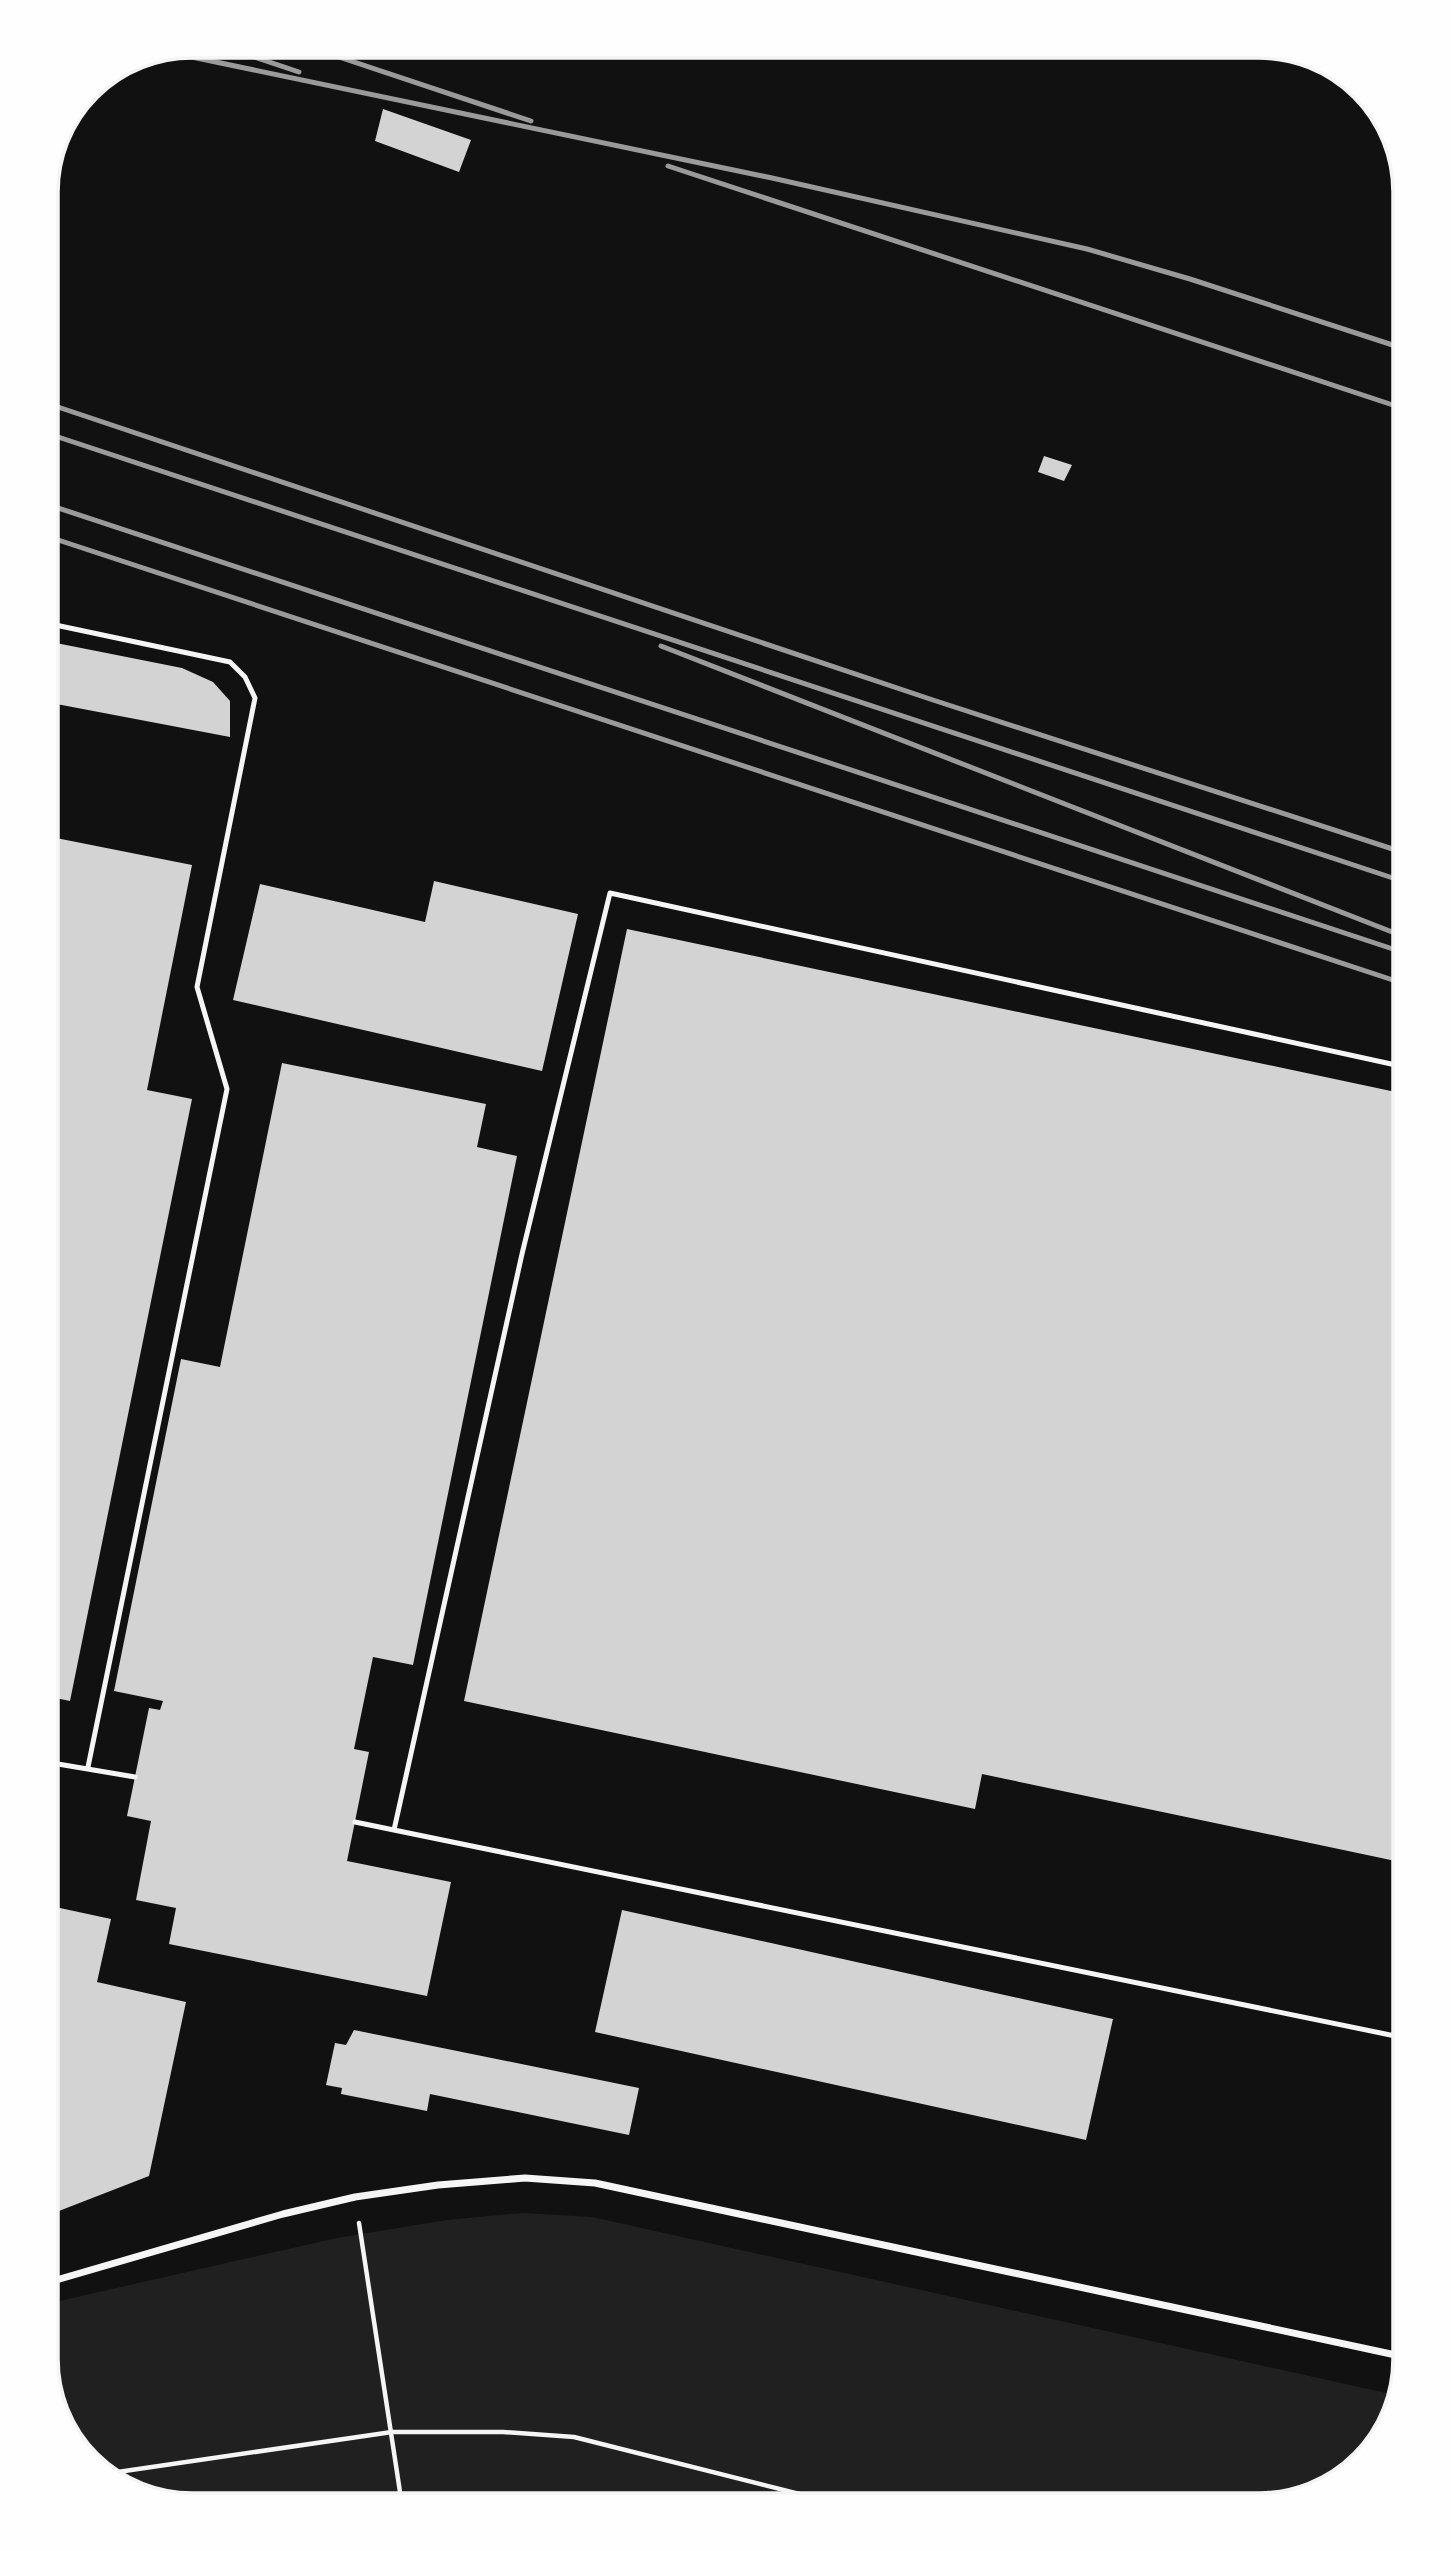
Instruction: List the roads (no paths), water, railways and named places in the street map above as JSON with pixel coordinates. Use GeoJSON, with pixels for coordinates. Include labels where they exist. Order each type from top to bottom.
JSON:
{"type":"FeatureCollection","features":[{"type":"Feature","properties":{"kind":"street"},"geometry":{"type":"LineString","coordinates":[[58,2280],[283,2214],[355,2197],[439,2185],[525,2178],[595,2183],[1393,2354]]}},
{"type":"Feature","properties":{"kind":"lane"},"geometry":{"type":"LineString","coordinates":[[58,626],[230,662],[245,677],[255,698],[197,987],[228,1089],[89,1768]]}},
{"type":"Feature","properties":{"kind":"lane"},"geometry":{"type":"LineString","coordinates":[[394,1830],[522,1254],[610,893],[1393,1064]]}},
{"type":"Feature","properties":{"kind":"lane"},"geometry":{"type":"LineString","coordinates":[[58,1764],[135,1777]]}},
{"type":"Feature","properties":{"kind":"lane"},"geometry":{"type":"LineString","coordinates":[[355,1822],[1393,2036]]}},
{"type":"Feature","properties":{"kind":"railway"},"geometry":{"type":"LineString","coordinates":[[197,58],[772,178],[1087,249],[1190,279],[1393,345]]}},
{"type":"Feature","properties":{"kind":"railway"},"geometry":{"type":"LineString","coordinates":[[258,58],[299,72]]}},
{"type":"Feature","properties":{"kind":"railway"},"geometry":{"type":"LineString","coordinates":[[342,58],[531,121]]}},
{"type":"Feature","properties":{"kind":"railway"},"geometry":{"type":"LineString","coordinates":[[668,166],[1393,405]]}},
{"type":"Feature","properties":{"kind":"railway"},"geometry":{"type":"LineString","coordinates":[[58,407],[933,700],[1393,849]]}},
{"type":"Feature","properties":{"kind":"railway"},"geometry":{"type":"LineString","coordinates":[[58,437],[1393,878]]}},
{"type":"Feature","properties":{"kind":"railway"},"geometry":{"type":"LineString","coordinates":[[58,508],[1393,949]]}},
{"type":"Feature","properties":{"kind":"railway"},"geometry":{"type":"LineString","coordinates":[[58,540],[1393,980]]}},
{"type":"Feature","properties":{"kind":"railway"},"geometry":{"type":"LineString","coordinates":[[661,646],[1393,932]]}}]}
